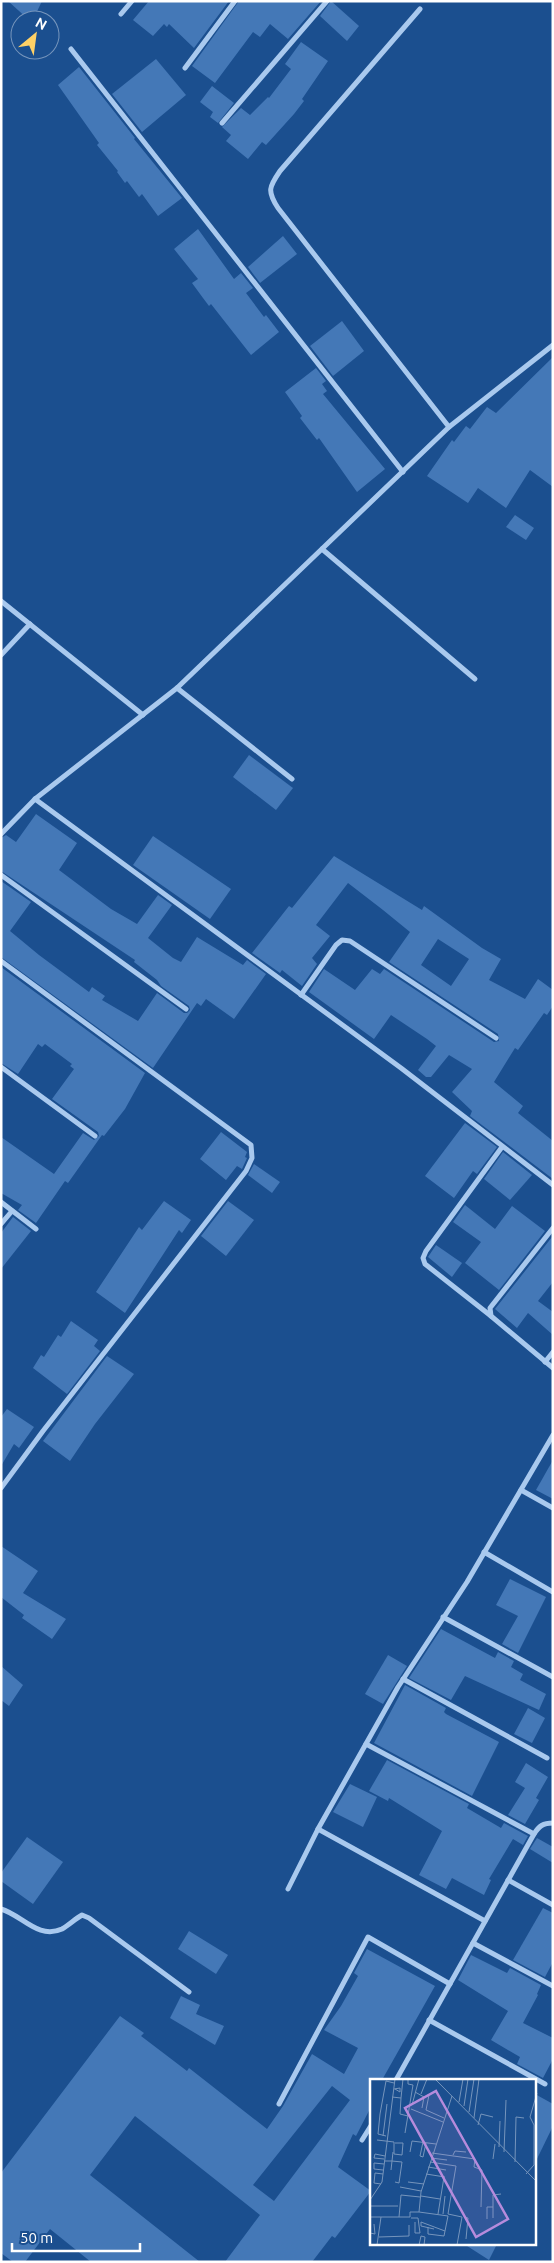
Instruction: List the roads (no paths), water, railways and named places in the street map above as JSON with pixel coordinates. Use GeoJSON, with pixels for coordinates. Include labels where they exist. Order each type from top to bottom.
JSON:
{"type":"FeatureCollection","features":[{"type":"Feature","properties":{"kind":"street"},"geometry":{"type":"LineString","coordinates":[[122,14],[132,1]]}},
{"type":"Feature","properties":{"kind":"street"},"geometry":{"type":"LineString","coordinates":[[184,68],[235,1]]}},
{"type":"Feature","properties":{"kind":"street"},"geometry":{"type":"LineString","coordinates":[[222,123],[326,1]]}},
{"type":"Feature","properties":{"kind":"street"},"geometry":{"type":"LineString","coordinates":[[420,9],[280,171],[270,186],[271,197],[278,208],[449,427]]}},
{"type":"Feature","properties":{"kind":"street"},"geometry":{"type":"LineString","coordinates":[[71,49],[403,472]]}},
{"type":"Feature","properties":{"kind":"street"},"geometry":{"type":"LineString","coordinates":[[1,834],[35,799],[177,688],[449,427],[553,345]]}},
{"type":"Feature","properties":{"kind":"street"},"geometry":{"type":"LineString","coordinates":[[322,549],[475,679]]}},
{"type":"Feature","properties":{"kind":"street"},"geometry":{"type":"LineString","coordinates":[[1,601],[143,715]]}},
{"type":"Feature","properties":{"kind":"street"},"geometry":{"type":"LineString","coordinates":[[1,655],[30,624]]}},
{"type":"Feature","properties":{"kind":"street"},"geometry":{"type":"LineString","coordinates":[[177,688],[292,779]]}},
{"type":"Feature","properties":{"kind":"street"},"geometry":{"type":"LineString","coordinates":[[35,799],[401,1068],[553,1186]]}},
{"type":"Feature","properties":{"kind":"street"},"geometry":{"type":"LineString","coordinates":[[1,875],[186,1008]]}},
{"type":"Feature","properties":{"kind":"street"},"geometry":{"type":"LineString","coordinates":[[301,995],[336,945],[342,940],[350,941],[496,1038]]}},
{"type":"Feature","properties":{"kind":"street"},"geometry":{"type":"LineString","coordinates":[[1,961],[251,1145],[252,1158],[246,1171],[43,1431],[1,1488]]}},
{"type":"Feature","properties":{"kind":"street"},"geometry":{"type":"LineString","coordinates":[[1,1067],[95,1136]]}},
{"type":"Feature","properties":{"kind":"street"},"geometry":{"type":"LineString","coordinates":[[502,1147],[426,1251],[423,1258],[425,1264],[553,1368]]}},
{"type":"Feature","properties":{"kind":"street"},"geometry":{"type":"LineString","coordinates":[[1,1202],[36,1229]]}},
{"type":"Feature","properties":{"kind":"street"},"geometry":{"type":"LineString","coordinates":[[1,1224],[12,1211]]}},
{"type":"Feature","properties":{"kind":"street"},"geometry":{"type":"LineString","coordinates":[[491,1316],[490,1308],[495,1300],[553,1228]]}},
{"type":"Feature","properties":{"kind":"street"},"geometry":{"type":"LineString","coordinates":[[545,1362],[553,1352]]}},
{"type":"Feature","properties":{"kind":"street"},"geometry":{"type":"LineString","coordinates":[[288,1889],[318,1829],[403,1679],[484,1552],[553,1435]]}},
{"type":"Feature","properties":{"kind":"street"},"geometry":{"type":"LineString","coordinates":[[521,1490],[553,1508]]}},
{"type":"Feature","properties":{"kind":"street"},"geometry":{"type":"LineString","coordinates":[[484,1552],[553,1592]]}},
{"type":"Feature","properties":{"kind":"street"},"geometry":{"type":"LineString","coordinates":[[443,1617],[553,1677]]}},
{"type":"Feature","properties":{"kind":"street"},"geometry":{"type":"LineString","coordinates":[[403,1679],[547,1758]]}},
{"type":"Feature","properties":{"kind":"street"},"geometry":{"type":"LineString","coordinates":[[366,1744],[534,1834]]}},
{"type":"Feature","properties":{"kind":"street"},"geometry":{"type":"LineString","coordinates":[[397,2079],[538,1827],[546,1823],[553,1823]]}},
{"type":"Feature","properties":{"kind":"street"},"geometry":{"type":"LineString","coordinates":[[318,1829],[485,1920]]}},
{"type":"Feature","properties":{"kind":"street"},"geometry":{"type":"LineString","coordinates":[[508,1880],[553,1905]]}},
{"type":"Feature","properties":{"kind":"street"},"geometry":{"type":"LineString","coordinates":[[1,1909],[8,1911],[30,1926],[48,1932],[62,1928],[82,1915],[89,1918],[189,1992]]}},
{"type":"Feature","properties":{"kind":"street"},"geometry":{"type":"LineString","coordinates":[[279,2104],[368,1937],[450,1984]]}},
{"type":"Feature","properties":{"kind":"street"},"geometry":{"type":"LineString","coordinates":[[472,1943],[553,1986]]}},
{"type":"Feature","properties":{"kind":"street"},"geometry":{"type":"LineString","coordinates":[[430,2020],[545,2084]]}},
{"type":"Feature","properties":{"kind":"street"},"geometry":{"type":"LineString","coordinates":[[362,2140],[370,2127]]}}]}
